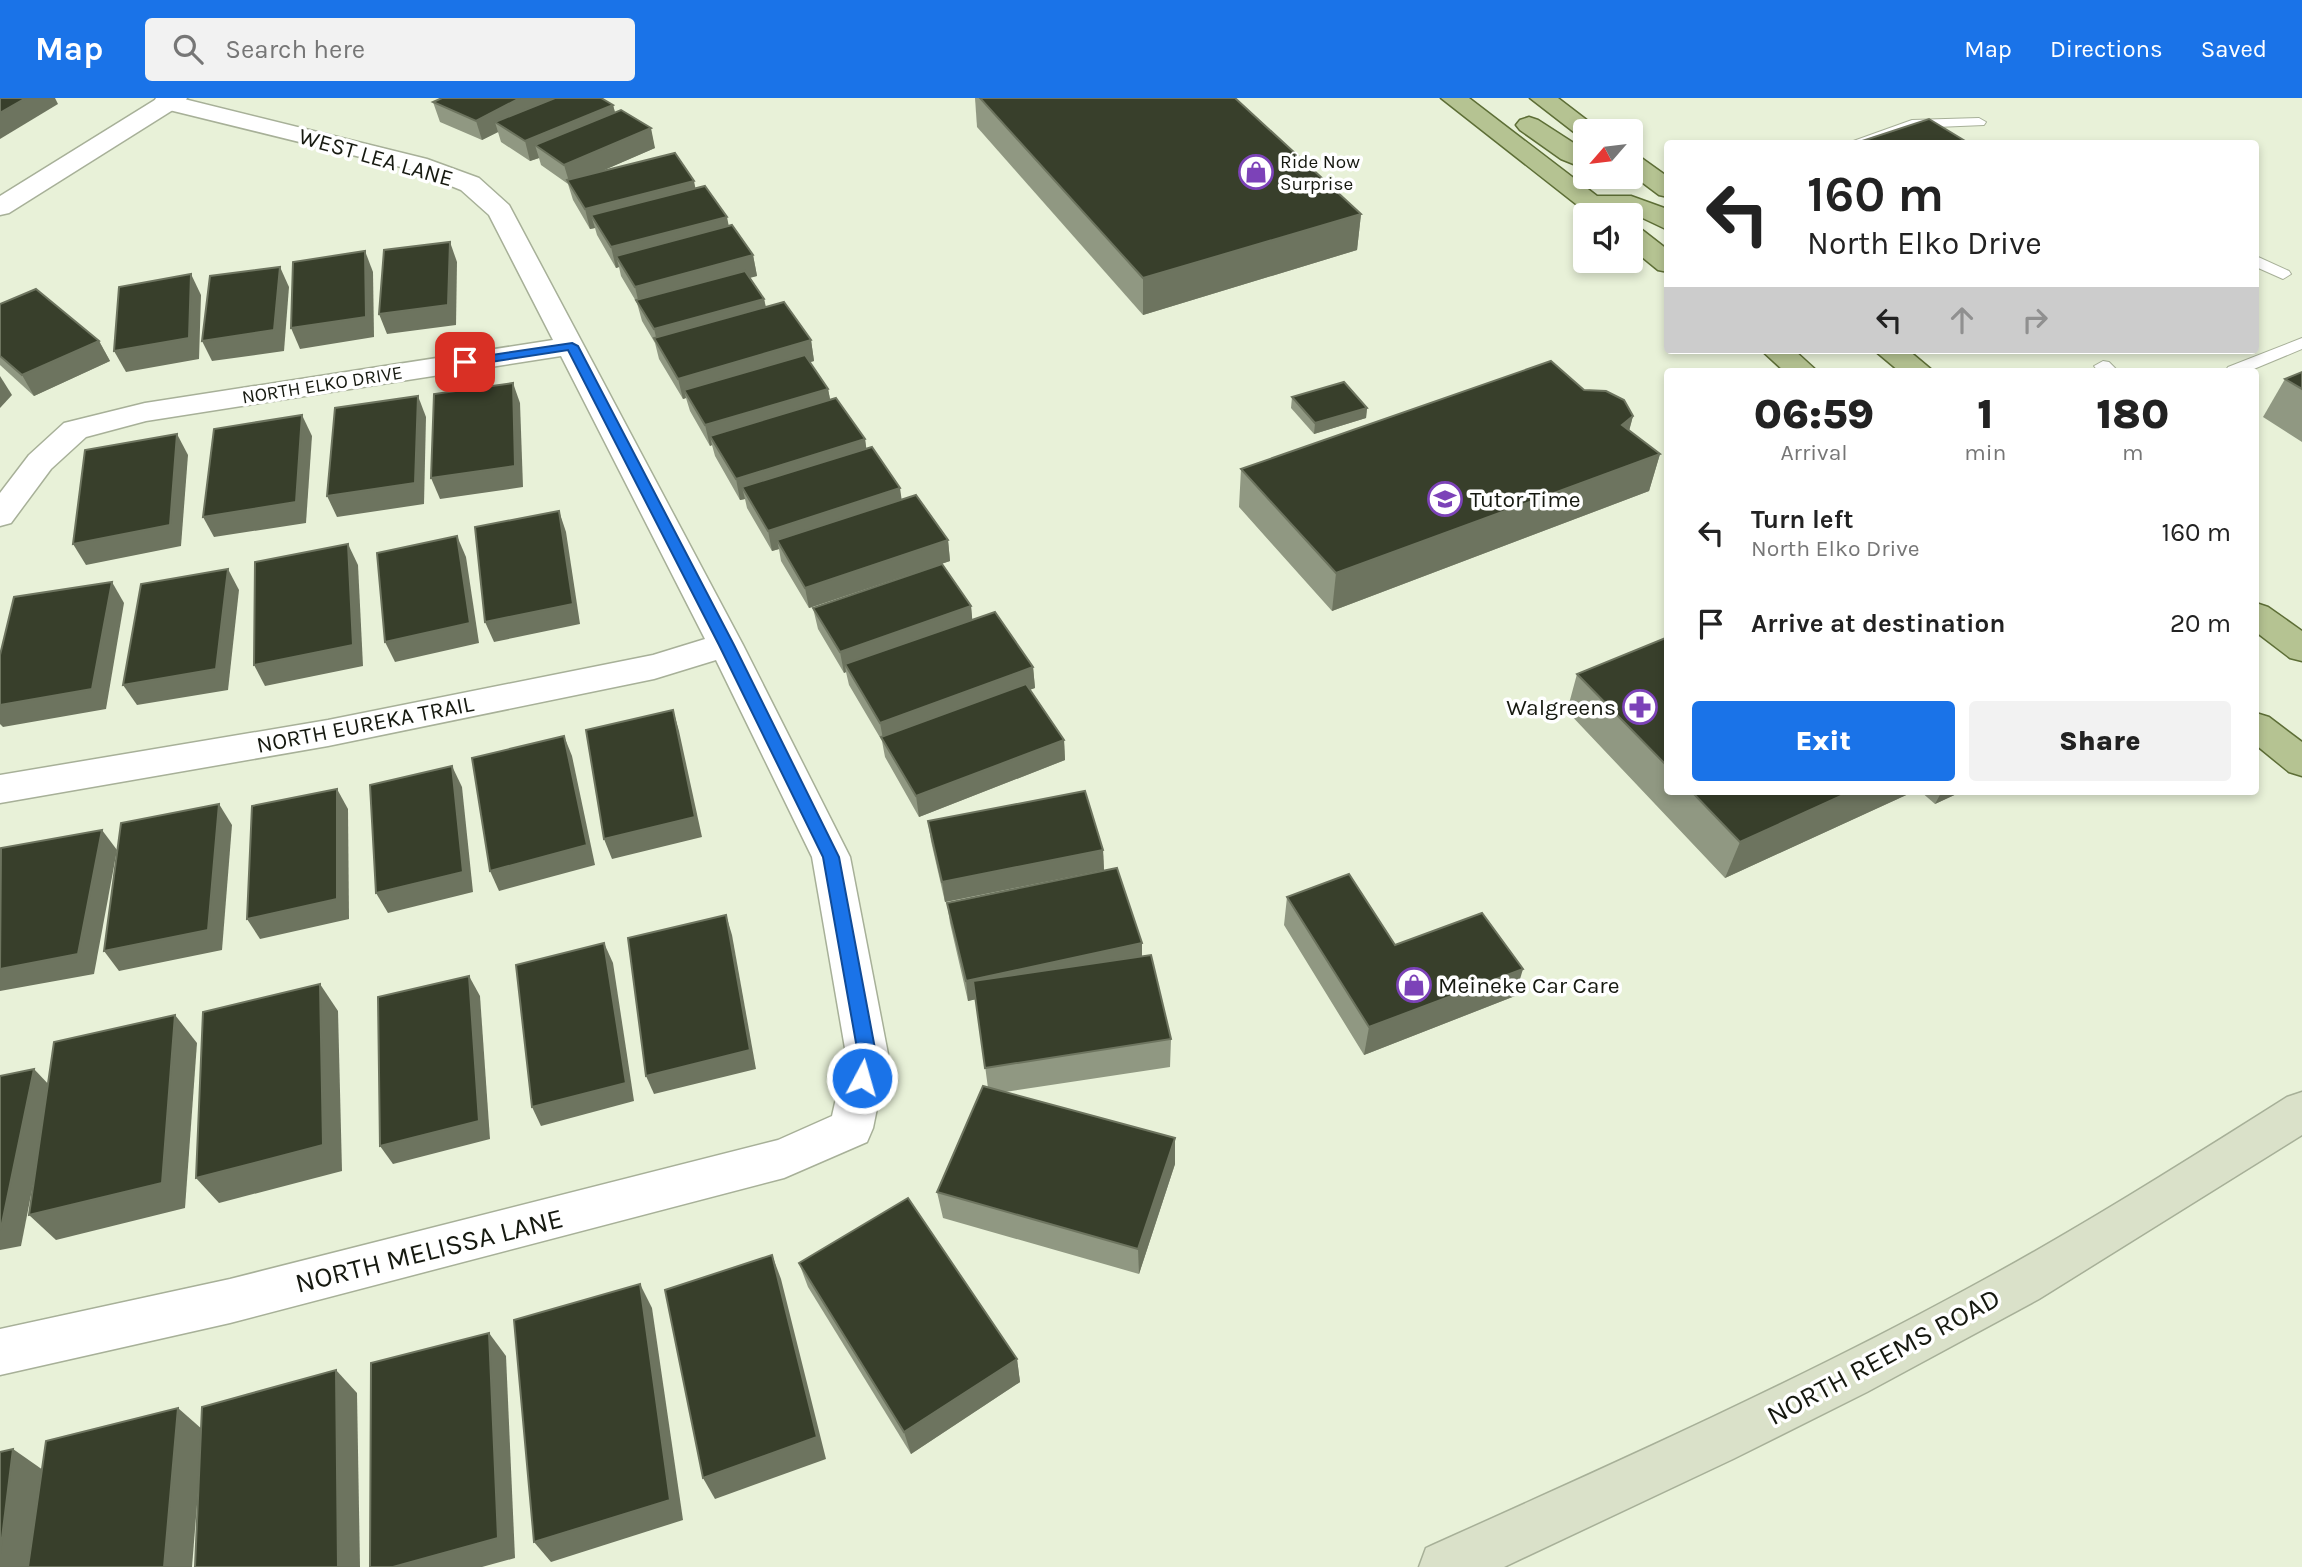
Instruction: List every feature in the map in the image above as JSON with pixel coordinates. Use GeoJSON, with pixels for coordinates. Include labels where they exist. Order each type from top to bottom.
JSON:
{"type":"FeatureCollection","features":[{"type":"Feature","properties":{"kind":"main road"},"geometry":{"type":"LineString","coordinates":[[1453,98],[1590,203]]}},
{"type":"Feature","properties":{"kind":"main road"},"geometry":{"type":"LineString","coordinates":[[1542,98],[1573,120]]}},
{"type":"Feature","properties":{"kind":"main road"},"geometry":{"type":"LineString","coordinates":[[1502,106],[1573,155]]}},
{"type":"Feature","properties":{"kind":"main road"},"geometry":{"type":"LineString","coordinates":[[1643,172],[1664,186]]}},
{"type":"Feature","properties":{"kind":"main road"},"geometry":{"type":"LineString","coordinates":[[1643,206],[1664,219]]}},
{"type":"Feature","properties":{"kind":"main road"},"geometry":{"type":"LineString","coordinates":[[1643,244],[1664,261]]}},
{"type":"Feature","properties":{"kind":"main road"},"geometry":{"type":"LineString","coordinates":[[1781,354],[1798,368]]}},
{"type":"Feature","properties":{"kind":"main road"},"geometry":{"type":"LineString","coordinates":[[1895,354],[1914,368]]}},
{"type":"Feature","properties":{"kind":"main road"},"geometry":{"type":"LineString","coordinates":[[2259,617],[2302,649]]}},
{"type":"Feature","properties":{"kind":"main road"},"geometry":{"type":"LineString","coordinates":[[2259,728],[2302,762]]}},
{"type":"Feature","properties":{"kind":"main road","name":"NORTH REEMS ROAD"},"geometry":{"type":"LineString","coordinates":[[1445,1567],[1703,1448],[1898,1350],[2032,1278],[2302,1111]]}},
{"type":"Feature","properties":{"kind":"street"},"geometry":{"type":"LineString","coordinates":[[0,207],[170,100]]}},
{"type":"Feature","properties":{"kind":"street","name":"WEST LEA LANE"},"geometry":{"type":"LineString","coordinates":[[170,100],[418,164],[470,184],[500,211],[726,645],[831,857],[867,1054],[851,1128]]}},
{"type":"Feature","properties":{"kind":"street","name":"NORTH ELKO DRIVE"},"geometry":{"type":"LineString","coordinates":[[0,516],[40,462],[75,430],[145,412],[572,346]]}},
{"type":"Feature","properties":{"kind":"street","name":"NORTH EUREKA TRAIL"},"geometry":{"type":"LineString","coordinates":[[0,789],[328,733],[654,667],[726,645]]}},
{"type":"Feature","properties":{"kind":"street","name":"NORTH MELISSA LANE"},"geometry":{"type":"LineString","coordinates":[[0,1352],[230,1301],[784,1158],[851,1128]]}},
{"type":"Feature","properties":{"kind":"lane"},"geometry":{"type":"LineString","coordinates":[[1864,140],[1912,124],[1979,122]]}},
{"type":"Feature","properties":{"kind":"lane"},"geometry":{"type":"LineString","coordinates":[[2259,262],[2283,274]]}},
{"type":"Feature","properties":{"kind":"lane"},"geometry":{"type":"LineString","coordinates":[[2241,368],[2302,343]]}},
{"type":"Feature","properties":{"kind":"building"},"geometry":{"type":"Polygon","coordinates":[[[0,98],[26,98],[0,113],[0,98]]]}},
{"type":"Feature","properties":{"kind":"building"},"geometry":{"type":"Polygon","coordinates":[[[442,98],[520,98],[476,121],[433,102],[442,98]]]}},
{"type":"Feature","properties":{"kind":"building"},"geometry":{"type":"Polygon","coordinates":[[[555,98],[601,98],[613,105],[525,141],[495,122],[555,98]]]}},
{"type":"Feature","properties":{"kind":"building"},"geometry":{"type":"Polygon","coordinates":[[[980,98],[1235,98],[1361,214],[1143,278],[980,98]]]}},
{"type":"Feature","properties":{"kind":"building"},"geometry":{"type":"Polygon","coordinates":[[[621,110],[651,128],[564,165],[535,145],[621,110]]]}},
{"type":"Feature","properties":{"kind":"building"},"geometry":{"type":"Polygon","coordinates":[[[1929,119],[1963,140],[1865,140],[1929,119]]]}},
{"type":"Feature","properties":{"kind":"building"},"geometry":{"type":"Polygon","coordinates":[[[675,153],[694,181],[585,209],[567,180],[675,153]]]}},
{"type":"Feature","properties":{"kind":"building"},"geometry":{"type":"Polygon","coordinates":[[[705,186],[727,217],[611,247],[591,215],[705,186]]]}},
{"type":"Feature","properties":{"kind":"building"},"geometry":{"type":"Polygon","coordinates":[[[732,225],[753,255],[635,287],[616,256],[732,225]]]}},
{"type":"Feature","properties":{"kind":"building"},"geometry":{"type":"Polygon","coordinates":[[[450,242],[448,305],[379,314],[384,250],[450,242]]]}},
{"type":"Feature","properties":{"kind":"building"},"geometry":{"type":"Polygon","coordinates":[[[365,251],[366,317],[291,328],[293,262],[365,251]]]}},
{"type":"Feature","properties":{"kind":"building"},"geometry":{"type":"Polygon","coordinates":[[[280,267],[274,330],[202,341],[210,276],[280,267]]]}},
{"type":"Feature","properties":{"kind":"building"},"geometry":{"type":"Polygon","coordinates":[[[745,271],[764,299],[654,329],[636,300],[745,271]]]}},
{"type":"Feature","properties":{"kind":"building"},"geometry":{"type":"Polygon","coordinates":[[[191,274],[189,338],[114,351],[119,287],[191,274]]]}},
{"type":"Feature","properties":{"kind":"building"},"geometry":{"type":"Polygon","coordinates":[[[36,289],[99,341],[22,375],[0,356],[0,304],[36,289]]]}},
{"type":"Feature","properties":{"kind":"building"},"geometry":{"type":"Polygon","coordinates":[[[784,302],[811,340],[678,379],[654,338],[784,302]]]}},
{"type":"Feature","properties":{"kind":"building"},"geometry":{"type":"Polygon","coordinates":[[[805,355],[828,389],[705,425],[684,390],[805,355]]]}},
{"type":"Feature","properties":{"kind":"building","name":"Tutor Time"},"geometry":{"type":"Polygon","coordinates":[[[1551,361],[1584,390],[1606,391],[1624,400],[1633,416],[1622,425],[1660,454],[1336,573],[1241,469],[1551,361]]]}},
{"type":"Feature","properties":{"kind":"building"},"geometry":{"type":"Polygon","coordinates":[[[2302,372],[2302,389],[2285,379],[2302,372]]]}},
{"type":"Feature","properties":{"kind":"building"},"geometry":{"type":"Polygon","coordinates":[[[1344,382],[1367,408],[1315,423],[1292,397],[1344,382]]]}},
{"type":"Feature","properties":{"kind":"building"},"geometry":{"type":"Polygon","coordinates":[[[513,383],[515,466],[431,478],[434,394],[513,383]]]}},
{"type":"Feature","properties":{"kind":"building"},"geometry":{"type":"Polygon","coordinates":[[[418,396],[415,483],[327,496],[335,408],[418,396]]]}},
{"type":"Feature","properties":{"kind":"building"},"geometry":{"type":"Polygon","coordinates":[[[836,398],[865,439],[736,479],[710,436],[836,398]]]}},
{"type":"Feature","properties":{"kind":"building"},"geometry":{"type":"Polygon","coordinates":[[[302,415],[296,502],[203,517],[214,429],[302,415]]]}},
{"type":"Feature","properties":{"kind":"building"},"geometry":{"type":"Polygon","coordinates":[[[177,434],[170,525],[73,544],[85,450],[177,434]]]}},
{"type":"Feature","properties":{"kind":"building"},"geometry":{"type":"Polygon","coordinates":[[[872,447],[900,488],[768,531],[742,487],[872,447]]]}},
{"type":"Feature","properties":{"kind":"building"},"geometry":{"type":"Polygon","coordinates":[[[916,495],[948,540],[805,588],[777,540],[916,495]]]}},
{"type":"Feature","properties":{"kind":"building"},"geometry":{"type":"Polygon","coordinates":[[[559,511],[573,604],[485,622],[475,527],[559,511]]]}},
{"type":"Feature","properties":{"kind":"building"},"geometry":{"type":"Polygon","coordinates":[[[457,536],[470,623],[385,642],[377,553],[457,536]]]}},
{"type":"Feature","properties":{"kind":"building"},"geometry":{"type":"Polygon","coordinates":[[[348,544],[353,645],[254,665],[255,562],[348,544]]]}},
{"type":"Feature","properties":{"kind":"building"},"geometry":{"type":"Polygon","coordinates":[[[942,564],[971,606],[840,652],[813,608],[942,564]]]}},
{"type":"Feature","properties":{"kind":"building"},"geometry":{"type":"Polygon","coordinates":[[[228,569],[216,669],[123,685],[141,584],[228,569]]]}},
{"type":"Feature","properties":{"kind":"building"},"geometry":{"type":"Polygon","coordinates":[[[112,582],[92,689],[0,705],[0,655],[14,597],[112,582]]]}},
{"type":"Feature","properties":{"kind":"building"},"geometry":{"type":"Polygon","coordinates":[[[995,612],[1033,667],[880,723],[845,664],[995,612]]]}},
{"type":"Feature","properties":{"kind":"building"},"geometry":{"type":"Polygon","coordinates":[[[1664,639],[1664,763],[1577,674],[1664,639]]]}},
{"type":"Feature","properties":{"kind":"building"},"geometry":{"type":"Polygon","coordinates":[[[1026,684],[1064,740],[916,796],[881,737],[1026,684]]]}},
{"type":"Feature","properties":{"kind":"building"},"geometry":{"type":"Polygon","coordinates":[[[673,710],[695,817],[604,839],[586,730],[673,710]]]}},
{"type":"Feature","properties":{"kind":"building"},"geometry":{"type":"Polygon","coordinates":[[[564,736],[587,845],[490,871],[472,758],[564,736]]]}},
{"type":"Feature","properties":{"kind":"building"},"geometry":{"type":"Polygon","coordinates":[[[452,766],[463,872],[376,893],[370,785],[452,766]]]}},
{"type":"Feature","properties":{"kind":"building"},"geometry":{"type":"Polygon","coordinates":[[[337,789],[337,899],[247,919],[252,806],[337,789]]]}},
{"type":"Feature","properties":{"kind":"building"},"geometry":{"type":"Polygon","coordinates":[[[1085,791],[1103,850],[942,882],[928,821],[1085,791]]]}},
{"type":"Feature","properties":{"kind":"building"},"geometry":{"type":"Polygon","coordinates":[[[1695,795],[1843,795],[1740,842],[1695,795]]]}},
{"type":"Feature","properties":{"kind":"building"},"geometry":{"type":"Polygon","coordinates":[[[219,804],[208,930],[104,951],[121,823],[219,804]]]}},
{"type":"Feature","properties":{"kind":"building"},"geometry":{"type":"Polygon","coordinates":[[[102,830],[78,954],[0,969],[1,848],[102,830]]]}},
{"type":"Feature","properties":{"kind":"building"},"geometry":{"type":"Polygon","coordinates":[[[1117,868],[1142,943],[966,981],[947,903],[1117,868]]]}},
{"type":"Feature","properties":{"kind":"building","name":"Meineke Car Care"},"geometry":{"type":"Polygon","coordinates":[[[1349,874],[1395,945],[1482,913],[1523,969],[1369,1027],[1287,897],[1349,874]]]}},
{"type":"Feature","properties":{"kind":"building"},"geometry":{"type":"Polygon","coordinates":[[[726,915],[750,1050],[646,1076],[628,938],[726,915]]]}},
{"type":"Feature","properties":{"kind":"building"},"geometry":{"type":"Polygon","coordinates":[[[604,943],[626,1083],[532,1107],[516,965],[604,943]]]}},
{"type":"Feature","properties":{"kind":"building"},"geometry":{"type":"Polygon","coordinates":[[[1151,955],[1171,1039],[985,1068],[973,981],[1151,955]]]}},
{"type":"Feature","properties":{"kind":"building"},"geometry":{"type":"Polygon","coordinates":[[[469,976],[479,1121],[380,1146],[378,997],[469,976]]]}},
{"type":"Feature","properties":{"kind":"building"},"geometry":{"type":"Polygon","coordinates":[[[320,984],[323,1145],[196,1178],[203,1012],[320,984]]]}},
{"type":"Feature","properties":{"kind":"building"},"geometry":{"type":"Polygon","coordinates":[[[175,1015],[162,1183],[29,1215],[54,1042],[175,1015]]]}},
{"type":"Feature","properties":{"kind":"building"},"geometry":{"type":"Polygon","coordinates":[[[34,1069],[1,1228],[0,1229],[0,1076],[34,1069]]]}},
{"type":"Feature","properties":{"kind":"building"},"geometry":{"type":"Polygon","coordinates":[[[983,1086],[1175,1138],[1138,1249],[937,1192],[983,1086]]]}},
{"type":"Feature","properties":{"kind":"building"},"geometry":{"type":"Polygon","coordinates":[[[908,1198],[1017,1359],[904,1432],[799,1263],[908,1198]]]}},
{"type":"Feature","properties":{"kind":"building"},"geometry":{"type":"Polygon","coordinates":[[[772,1255],[817,1437],[703,1478],[665,1290],[772,1255]]]}},
{"type":"Feature","properties":{"kind":"building"},"geometry":{"type":"Polygon","coordinates":[[[640,1284],[670,1500],[534,1542],[514,1320],[640,1284]]]}},
{"type":"Feature","properties":{"kind":"building"},"geometry":{"type":"Polygon","coordinates":[[[489,1333],[498,1538],[393,1567],[370,1567],[371,1363],[489,1333]]]}},
{"type":"Feature","properties":{"kind":"building"},"geometry":{"type":"Polygon","coordinates":[[[336,1370],[338,1567],[195,1567],[202,1407],[336,1370]]]}},
{"type":"Feature","properties":{"kind":"building"},"geometry":{"type":"Polygon","coordinates":[[[178,1408],[164,1567],[28,1567],[46,1441],[178,1408]]]}},
{"type":"Feature","properties":{"kind":"building"},"geometry":{"type":"Polygon","coordinates":[[[13,1449],[0,1554],[0,1452],[13,1449]]]}},
{"type":"Feature","properties":{"kind":"place","name":"Ride Now Surprise"},"geometry":{"type":"Point","coordinates":[1256,172]}},
{"type":"Feature","properties":{"kind":"place","name":"Tutor Time"},"geometry":{"type":"Point","coordinates":[1445,499]}},
{"type":"Feature","properties":{"kind":"place","name":"Walgreens"},"geometry":{"type":"Point","coordinates":[1640,707]}},
{"type":"Feature","properties":{"kind":"place","name":"Meineke Car Care"},"geometry":{"type":"Point","coordinates":[1414,985]}},
{"type":"Feature","properties":{"kind":"route"},"geometry":{"type":"LineString","coordinates":[[465,362],[572,346],[726,645],[831,857],[867,1054],[862,1078]]}}]}
